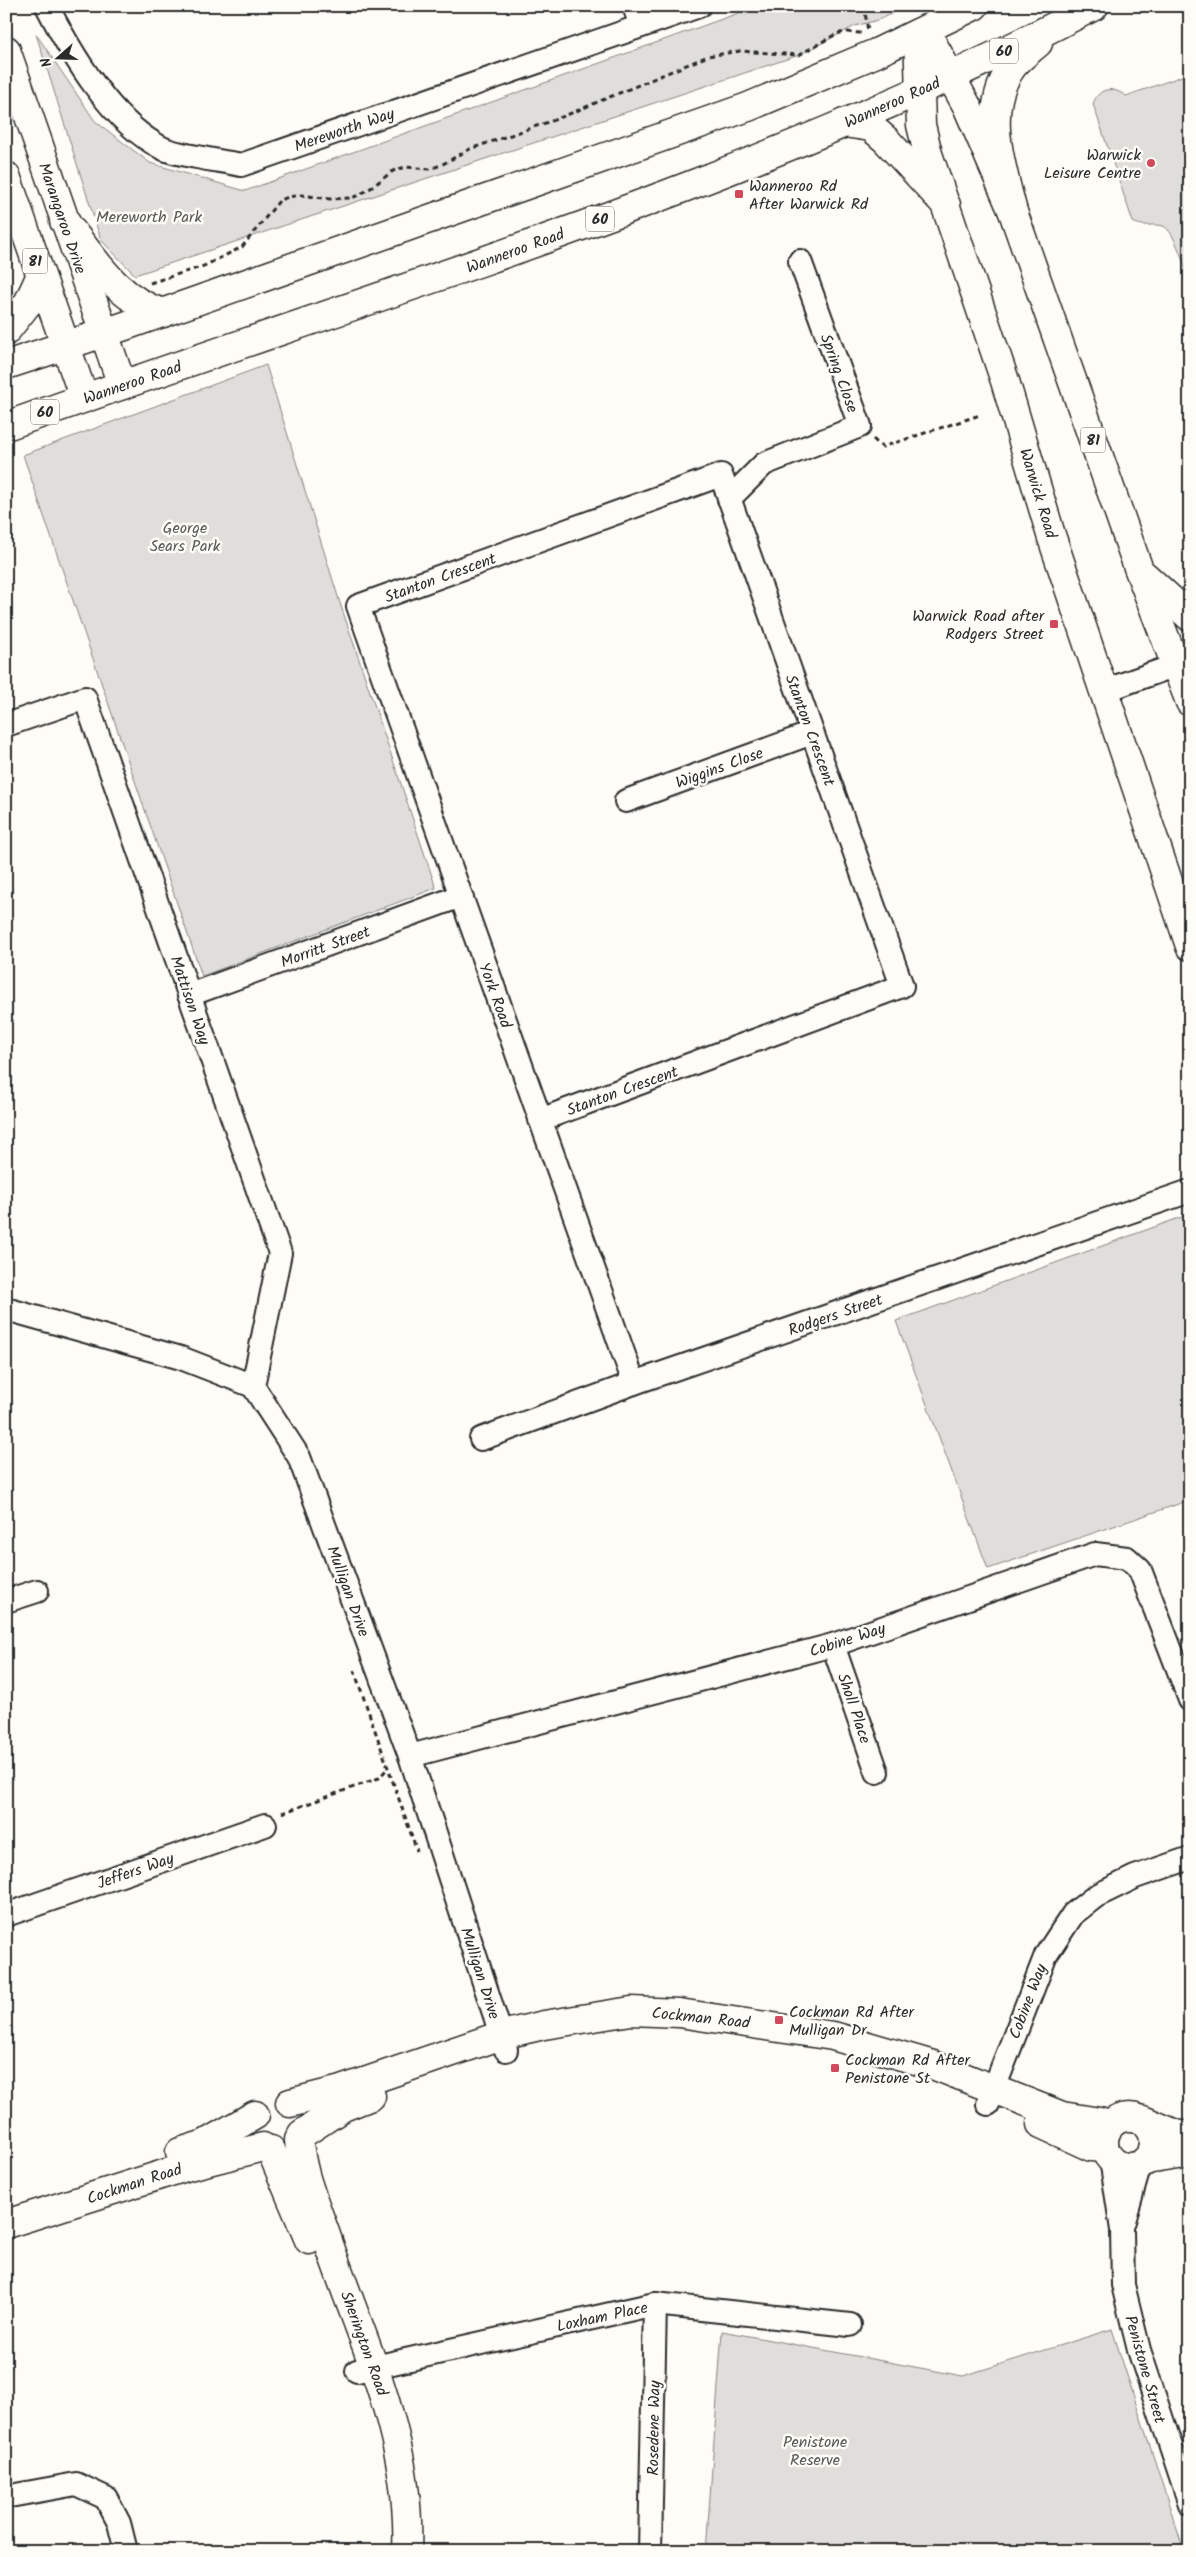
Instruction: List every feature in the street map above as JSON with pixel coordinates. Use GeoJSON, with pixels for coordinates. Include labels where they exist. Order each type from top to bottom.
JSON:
{"type":"FeatureCollection","features":[{"type":"Feature","properties":{"kind":"main road"},"geometry":{"type":"LineString","coordinates":[[6,365],[103,333],[748,106],[922,31],[974,6]]}},
{"type":"Feature","properties":{"kind":"main road","name":"Wanneroo Road"},"geometry":{"type":"LineString","coordinates":[[6,426],[496,256],[736,167],[844,123],[920,89],[1094,6]]}},
{"type":"Feature","properties":{"kind":"main road"},"geometry":{"type":"LineString","coordinates":[[1013,212],[996,129],[998,99],[1010,69],[1057,25]]}},
{"type":"Feature","properties":{"kind":"main road","name":"81"},"geometry":{"type":"LineString","coordinates":[[922,31],[967,106],[1013,212],[1139,570],[1184,663],[1190,702]]}},
{"type":"Feature","properties":{"kind":"main road","name":"Warwick Road"},"geometry":{"type":"LineString","coordinates":[[922,31],[921,125],[1005,381],[1051,535],[1190,946]]}},
{"type":"Feature","properties":{"kind":"main road","name":"Marangaroo Drive"},"geometry":{"type":"LineString","coordinates":[[6,50],[122,385]]}},
{"type":"Feature","properties":{"kind":"main road"},"geometry":{"type":"LineString","coordinates":[[844,123],[871,127],[886,140],[946,205]]}},
{"type":"Feature","properties":{"kind":"main road","name":"81"},"geometry":{"type":"LineString","coordinates":[[6,176],[64,346],[84,398]]}},
{"type":"Feature","properties":{"kind":"main road"},"geometry":{"type":"LineString","coordinates":[[64,221],[123,292],[144,307],[163,312]]}},
{"type":"Feature","properties":{"kind":"main road"},"geometry":{"type":"LineString","coordinates":[[6,331],[28,303],[40,276]]}},
{"type":"Feature","properties":{"kind":"main road"},"geometry":{"type":"LineString","coordinates":[[1139,570],[1190,617]]}},
{"type":"Feature","properties":{"kind":"main road","name":"Cockman Road"},"geometry":{"type":"LineString","coordinates":[[300,2137],[326,2117],[352,2104],[544,2025],[631,2011],[680,2013],[833,2036],[914,2059],[1091,2147],[1108,2144]]}},
{"type":"Feature","properties":{"kind":"main road","name":"Cockman Road"},"geometry":{"type":"LineString","coordinates":[[290,2103],[504,2043]]}},
{"type":"Feature","properties":{"kind":"main road"},"geometry":{"type":"LineString","coordinates":[[280,2100],[290,2103],[302,2116],[300,2137],[287,2150],[267,2149],[253,2132],[255,2115],[261,2107],[270,2102],[280,2100]]}},
{"type":"Feature","properties":{"kind":"main road","name":"Cockman Road"},"geometry":{"type":"LineString","coordinates":[[6,2206],[205,2144],[255,2115]]}},
{"type":"Feature","properties":{"kind":"main road"},"geometry":{"type":"LineString","coordinates":[[1190,2135],[1178,2135],[1136,2117],[1121,2117],[1108,2144],[1125,2166],[1190,2153]]}},
{"type":"Feature","properties":{"kind":"main road"},"geometry":{"type":"LineString","coordinates":[[1142,2120],[1148,2125],[1154,2139],[1154,2147],[1143,2162]]}},
{"type":"Feature","properties":{"kind":"main road","name":"Sherington Road"},"geometry":{"type":"LineString","coordinates":[[300,2137],[303,2169],[338,2273],[366,2368],[371,2412],[388,2478],[392,2515],[389,2551]]}},
{"type":"Feature","properties":{"kind":"main road","name":"Cockman Road"},"geometry":{"type":"LineString","coordinates":[[6,2224],[189,2166],[267,2149]]}},
{"type":"Feature","properties":{"kind":"main road","name":"Sherington Road"},"geometry":{"type":"LineString","coordinates":[[267,2149],[302,2221],[366,2368],[401,2457],[407,2495],[407,2551]]}},
{"type":"Feature","properties":{"kind":"street","name":"Mereworth Way"},"geometry":{"type":"LineString","coordinates":[[47,6],[68,46],[118,115],[162,149],[241,165],[638,16],[699,6]]}},
{"type":"Feature","properties":{"kind":"street","name":"Spring Close"},"geometry":{"type":"LineString","coordinates":[[729,499],[764,464],[860,426],[800,261]]}},
{"type":"Feature","properties":{"kind":"street","name":"Stanton Crescent"},"geometry":{"type":"LineString","coordinates":[[358,606],[721,474],[902,986],[540,1120]]}},
{"type":"Feature","properties":{"kind":"street","name":"York Road"},"geometry":{"type":"LineString","coordinates":[[358,606],[634,1384]]}},
{"type":"Feature","properties":{"kind":"street"},"geometry":{"type":"LineString","coordinates":[[1104,692],[1184,663]]}},
{"type":"Feature","properties":{"kind":"street","name":"Mattison Way"},"geometry":{"type":"LineString","coordinates":[[6,725],[85,698],[280,1254],[253,1386]]}},
{"type":"Feature","properties":{"kind":"street","name":"Wiggins Close"},"geometry":{"type":"LineString","coordinates":[[626,801],[812,734]]}},
{"type":"Feature","properties":{"kind":"street","name":"Morritt Street"},"geometry":{"type":"LineString","coordinates":[[189,995],[461,896]]}},
{"type":"Feature","properties":{"kind":"street","name":"Rodgers Street"},"geometry":{"type":"LineString","coordinates":[[481,1439],[1190,1191]]}},
{"type":"Feature","properties":{"kind":"street"},"geometry":{"type":"LineString","coordinates":[[6,1309],[181,1358],[253,1386]]}},
{"type":"Feature","properties":{"kind":"street","name":"Mulligan Drive"},"geometry":{"type":"LineString","coordinates":[[253,1386],[299,1457],[410,1756],[504,2043]]}},
{"type":"Feature","properties":{"kind":"street","name":"Cobine Way"},"geometry":{"type":"LineString","coordinates":[[410,1756],[833,1645],[1095,1554],[1127,1558],[1140,1570],[1190,1700]]}},
{"type":"Feature","properties":{"kind":"street"},"geometry":{"type":"LineString","coordinates":[[6,1601],[37,1590]]}},
{"type":"Feature","properties":{"kind":"street","name":"Sholl Place"},"geometry":{"type":"LineString","coordinates":[[833,1645],[877,1772]]}},
{"type":"Feature","properties":{"kind":"street","name":"Jeffers Way"},"geometry":{"type":"LineString","coordinates":[[6,1915],[265,1825]]}},
{"type":"Feature","properties":{"kind":"street","name":"Cobine Way"},"geometry":{"type":"LineString","coordinates":[[991,2096],[1046,1955],[1073,1914],[1096,1896],[1135,1877],[1190,1858]]}},
{"type":"Feature","properties":{"kind":"street","name":"Penistone Street"},"geometry":{"type":"LineString","coordinates":[[1108,2144],[1122,2230],[1126,2294],[1139,2350],[1182,2461],[1190,2504]]}},
{"type":"Feature","properties":{"kind":"street","name":"Penistone Street"},"geometry":{"type":"LineString","coordinates":[[1122,2230],[1143,2162]]}},
{"type":"Feature","properties":{"kind":"street","name":"Loxham Place"},"geometry":{"type":"LineString","coordinates":[[366,2368],[655,2304],[850,2325]]}},
{"type":"Feature","properties":{"kind":"street","name":"Rosedene Way"},"geometry":{"type":"LineString","coordinates":[[650,2551],[655,2304]]}},
{"type":"Feature","properties":{"kind":"street"},"geometry":{"type":"LineString","coordinates":[[10,2496],[76,2484],[106,2498],[119,2523],[126,2551]]}},
{"type":"Feature","properties":{"kind":"path"},"geometry":{"type":"LineString","coordinates":[[123,292],[204,266],[242,247],[279,202],[288,197],[302,194],[330,199],[352,198],[368,190],[393,171],[405,167],[430,168],[441,165],[470,149],[557,120],[708,56],[740,51],[799,54],[836,34],[845,32],[869,34],[864,6]]}},
{"type":"Feature","properties":{"kind":"path"},"geometry":{"type":"LineString","coordinates":[[860,426],[882,447],[980,415]]}},
{"type":"Feature","properties":{"kind":"path"},"geometry":{"type":"LineString","coordinates":[[353,1667],[417,1852]]}},
{"type":"Feature","properties":{"kind":"path"},"geometry":{"type":"LineString","coordinates":[[265,1825],[283,1812],[379,1778],[388,1768]]}},
{"type":"Feature","properties":{"kind":"green space","name":"Mereworth Park"},"geometry":{"type":"Polygon","coordinates":[[[758,6],[908,6],[878,20],[855,26],[799,55],[135,275],[101,240],[36,34],[95,121],[150,163],[245,191],[758,6]]]}},
{"type":"Feature","properties":{"kind":"green space","name":"Warwick Leisure Centre"},"geometry":{"type":"Polygon","coordinates":[[[1188,74],[1190,80],[1190,282],[1172,235],[1167,229],[1163,226],[1141,225],[1133,222],[1093,104],[1102,91],[1116,91],[1126,96],[1188,74]]]}},
{"type":"Feature","properties":{"kind":"green space","name":"George Sears Park"},"geometry":{"type":"Polygon","coordinates":[[[266,365],[340,603],[436,888],[202,976],[23,455],[266,365]]]}},
{"type":"Feature","properties":{"kind":"green space"},"geometry":{"type":"Polygon","coordinates":[[[1190,1214],[1190,1500],[988,1569],[896,1321],[1190,1214]]]}},
{"type":"Feature","properties":{"kind":"green space","name":"Penistone Reserve"},"geometry":{"type":"Polygon","coordinates":[[[1112,2329],[1184,2551],[706,2551],[722,2331],[963,2376],[1112,2329]]]}},
{"type":"Feature","properties":{"kind":"place","name":"Warwick Leisure Centre"},"geometry":{"type":"Point","coordinates":[1151,163]}},
{"type":"Feature","properties":{"kind":"place","name":"Wanneroo Rd After Warwick Rd"},"geometry":{"type":"Point","coordinates":[739,194]}},
{"type":"Feature","properties":{"kind":"place","name":"Warwick Road after Rodgers Street"},"geometry":{"type":"Point","coordinates":[1054,624]}},
{"type":"Feature","properties":{"kind":"place","name":"Cockman Rd After Mulligan Dr"},"geometry":{"type":"Point","coordinates":[779,2020]}},
{"type":"Feature","properties":{"kind":"place","name":"Cockman Rd After Penistone St"},"geometry":{"type":"Point","coordinates":[835,2068]}}]}
